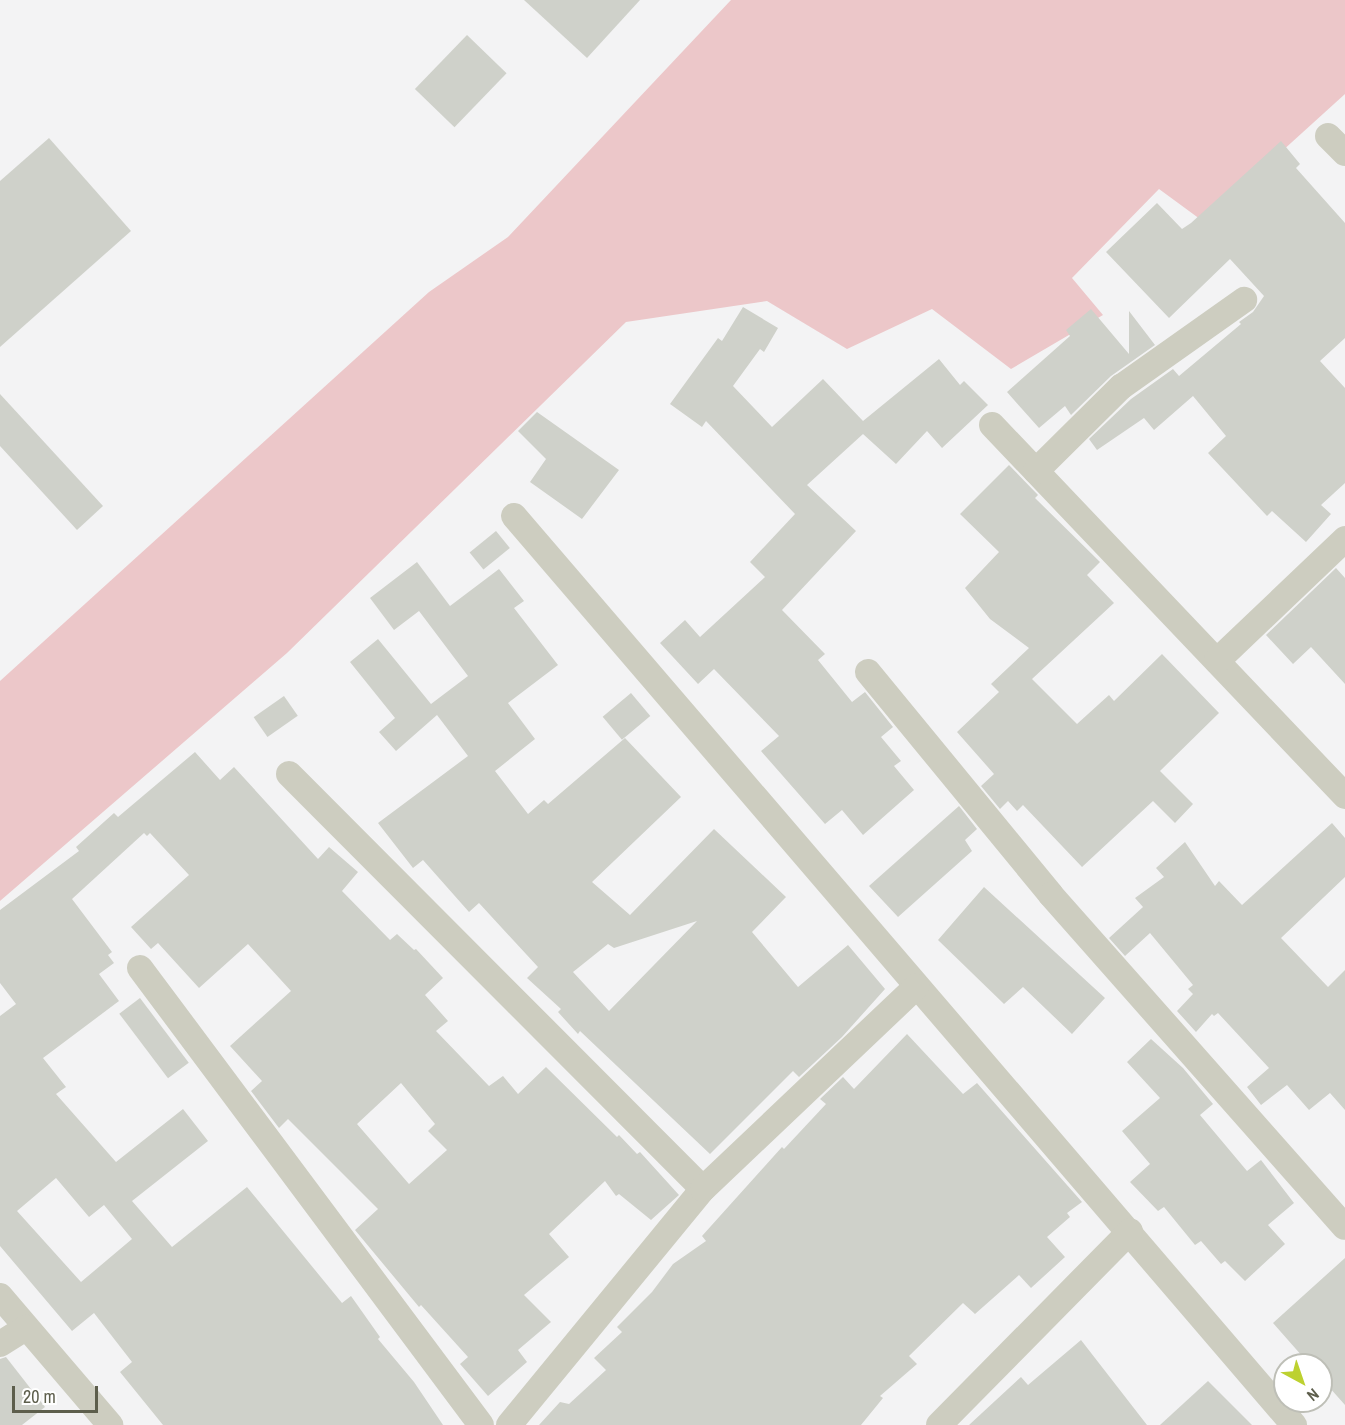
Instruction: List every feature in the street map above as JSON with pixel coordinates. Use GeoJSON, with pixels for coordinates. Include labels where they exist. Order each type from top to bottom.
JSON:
{"type":"FeatureCollection","features":[{"type":"Feature","properties":{"kind":"street"},"geometry":{"type":"LineString","coordinates":[[1036,471],[1121,387],[1244,300]]}},
{"type":"Feature","properties":{"kind":"street"},"geometry":{"type":"LineString","coordinates":[[992,425],[1345,796]]}},
{"type":"Feature","properties":{"kind":"street"},"geometry":{"type":"LineString","coordinates":[[514,516],[916,987],[1130,1231],[1294,1425]]}},
{"type":"Feature","properties":{"kind":"street"},"geometry":{"type":"LineString","coordinates":[[1216,661],[1345,539]]}},
{"type":"Feature","properties":{"kind":"street"},"geometry":{"type":"LineString","coordinates":[[868,672],[1051,895],[1345,1227]]}},
{"type":"Feature","properties":{"kind":"street"},"geometry":{"type":"LineString","coordinates":[[289,774],[703,1189]]}},
{"type":"Feature","properties":{"kind":"street"},"geometry":{"type":"LineString","coordinates":[[140,968],[481,1425]]}},
{"type":"Feature","properties":{"kind":"street"},"geometry":{"type":"LineString","coordinates":[[509,1425],[703,1189],[916,987]]}},
{"type":"Feature","properties":{"kind":"street"},"geometry":{"type":"LineString","coordinates":[[939,1425],[1130,1231]]}},
{"type":"Feature","properties":{"kind":"street"},"geometry":{"type":"LineString","coordinates":[[0,1296],[110,1425]]}},
{"type":"Feature","properties":{"kind":"street"},"geometry":{"type":"LineString","coordinates":[[0,1344],[26,1328]]}},
{"type":"Feature","properties":{"kind":"shaded area"},"geometry":{"type":"Polygon","coordinates":[[[731,0],[1345,0],[1345,94],[1204,222],[1159,189],[1072,278],[1103,315],[1011,369],[932,309],[847,349],[767,301],[626,322],[287,653],[0,901],[0,681],[429,292],[508,237],[731,0]]]}},
{"type":"Feature","properties":{"kind":"building"},"geometry":{"type":"Polygon","coordinates":[[[524,0],[640,0],[587,58],[524,0]]]}},
{"type":"Feature","properties":{"kind":"building"},"geometry":{"type":"Polygon","coordinates":[[[467,35],[507,73],[454,127],[415,89],[467,35]]]}},
{"type":"Feature","properties":{"kind":"building"},"geometry":{"type":"Polygon","coordinates":[[[49,138],[131,231],[0,347],[0,181],[49,138]]]}},
{"type":"Feature","properties":{"kind":"building"},"geometry":{"type":"Polygon","coordinates":[[[1281,141],[1300,164],[1296,168],[1345,223],[1345,338],[1320,361],[1345,388],[1345,483],[1321,505],[1331,514],[1306,542],[1272,511],[1267,516],[1208,453],[1226,436],[1193,396],[1154,430],[1144,418],[1097,450],[1089,439],[1131,399],[1173,369],[1179,376],[1241,324],[1239,322],[1253,312],[1264,296],[1230,259],[1169,318],[1106,252],[1157,203],[1182,229],[1281,141]]]}},
{"type":"Feature","properties":{"kind":"building"},"geometry":{"type":"Polygon","coordinates":[[[743,307],[778,328],[764,352],[760,349],[733,386],[772,427],[823,379],[863,421],[939,359],[960,385],[964,381],[988,405],[942,448],[927,431],[896,464],[863,434],[807,485],[856,531],[782,610],[825,654],[818,660],[852,702],[865,692],[893,727],[881,737],[901,761],[894,766],[914,790],[863,835],[842,810],[825,824],[761,751],[779,736],[714,669],[698,684],[660,643],[685,620],[700,637],[765,577],[750,562],[795,514],[706,421],[702,427],[670,404],[718,338],[722,341],[743,307]]]}},
{"type":"Feature","properties":{"kind":"building"},"geometry":{"type":"Polygon","coordinates":[[[1091,309],[1129,354],[1129,311],[1155,345],[1111,376],[1071,415],[1065,406],[1039,428],[1007,392],[1070,336],[1066,330],[1091,309]]]}},
{"type":"Feature","properties":{"kind":"building"},"geometry":{"type":"Polygon","coordinates":[[[0,394],[103,506],[77,530],[0,446],[0,394]]]}},
{"type":"Feature","properties":{"kind":"building"},"geometry":{"type":"Polygon","coordinates":[[[537,412],[619,470],[582,519],[530,482],[546,459],[518,431],[537,412]]]}},
{"type":"Feature","properties":{"kind":"building"},"geometry":{"type":"Polygon","coordinates":[[[1009,465],[1038,495],[1035,498],[1100,562],[1087,575],[1114,603],[1032,679],[1077,724],[1109,695],[1114,701],[1162,654],[1219,713],[1160,771],[1193,804],[1175,823],[1153,801],[1082,867],[1023,805],[1017,811],[1008,801],[1000,809],[981,786],[994,774],[957,732],[999,692],[991,684],[1029,648],[990,619],[965,588],[999,552],[960,514],[1009,465]]]}},
{"type":"Feature","properties":{"kind":"building"},"geometry":{"type":"Polygon","coordinates":[[[496,531],[510,548],[483,569],[470,552],[496,531]]]}},
{"type":"Feature","properties":{"kind":"building"},"geometry":{"type":"Polygon","coordinates":[[[417,562],[450,606],[499,569],[524,601],[514,608],[558,665],[508,703],[535,739],[495,771],[528,814],[544,800],[548,804],[625,738],[681,797],[592,882],[630,915],[714,829],[786,897],[752,932],[798,987],[848,945],[885,989],[842,1037],[799,1077],[793,1071],[710,1154],[580,1031],[578,1034],[558,1012],[561,1009],[527,978],[538,967],[479,903],[469,912],[423,860],[413,868],[378,823],[468,756],[437,715],[396,751],[379,732],[395,718],[350,662],[378,639],[431,704],[468,676],[419,611],[394,630],[370,598],[417,562]],[[697,921],[614,948],[608,944],[573,972],[609,1011],[697,921]]]}},
{"type":"Feature","properties":{"kind":"building"},"geometry":{"type":"Polygon","coordinates":[[[1336,568],[1345,578],[1345,684],[1311,647],[1293,664],[1266,635],[1336,568]]]}},
{"type":"Feature","properties":{"kind":"building"},"geometry":{"type":"Polygon","coordinates":[[[631,693],[650,716],[622,740],[603,717],[631,693]]]}},
{"type":"Feature","properties":{"kind":"building"},"geometry":{"type":"Polygon","coordinates":[[[284,696],[298,716],[267,737],[254,717],[284,696]]]}},
{"type":"Feature","properties":{"kind":"building"},"geometry":{"type":"Polygon","coordinates":[[[195,752],[220,780],[234,767],[318,859],[329,847],[358,872],[342,891],[390,940],[397,934],[414,950],[416,949],[443,978],[425,995],[448,1021],[436,1031],[489,1086],[503,1076],[518,1094],[546,1067],[617,1137],[619,1135],[637,1154],[640,1152],[679,1195],[651,1220],[619,1194],[616,1196],[605,1181],[549,1234],[569,1257],[524,1295],[551,1322],[518,1350],[527,1362],[488,1396],[460,1364],[468,1357],[421,1305],[419,1307],[355,1230],[378,1209],[288,1119],[279,1128],[251,1091],[262,1081],[230,1046],[291,991],[248,944],[199,988],[158,943],[151,949],[131,927],[189,875],[150,833],[147,836],[144,833],[72,899],[112,952],[108,955],[114,963],[99,974],[119,1001],[43,1058],[66,1087],[56,1094],[116,1162],[183,1109],[208,1141],[132,1201],[172,1247],[247,1187],[342,1303],[351,1296],[380,1337],[378,1339],[414,1382],[443,1425],[163,1425],[120,1372],[132,1362],[94,1313],[72,1331],[0,1246],[0,1016],[16,1004],[0,983],[0,910],[79,851],[76,847],[114,813],[118,817],[195,752]],[[401,1083],[357,1124],[409,1184],[447,1150],[428,1131],[435,1124],[401,1083]],[[56,1178],[17,1211],[81,1282],[132,1239],[104,1205],[89,1217],[56,1178]]]}},
{"type":"Feature","properties":{"kind":"building"},"geometry":{"type":"Polygon","coordinates":[[[959,806],[977,829],[965,840],[972,851],[898,917],[869,886],[959,806]]]}},
{"type":"Feature","properties":{"kind":"building"},"geometry":{"type":"Polygon","coordinates":[[[1332,823],[1345,838],[1345,877],[1281,938],[1328,987],[1345,970],[1345,1110],[1330,1093],[1309,1110],[1287,1085],[1261,1105],[1247,1087],[1269,1068],[1218,1013],[1214,1016],[1212,1014],[1196,1032],[1177,1011],[1193,994],[1188,989],[1193,985],[1150,933],[1125,956],[1109,938],[1143,907],[1135,898],[1164,877],[1156,868],[1185,842],[1215,886],[1219,881],[1242,905],[1332,823]]]}},
{"type":"Feature","properties":{"kind":"building"},"geometry":{"type":"Polygon","coordinates":[[[984,887],[1105,998],[1072,1034],[1023,987],[1004,1004],[938,940],[984,887]]]}},
{"type":"Feature","properties":{"kind":"building"},"geometry":{"type":"Polygon","coordinates":[[[140,998],[189,1063],[168,1078],[119,1014],[140,998]]]}},
{"type":"Feature","properties":{"kind":"building"},"geometry":{"type":"Polygon","coordinates":[[[907,1034],[963,1094],[977,1083],[1082,1202],[1067,1213],[1070,1217],[1047,1237],[1065,1257],[1031,1288],[1019,1275],[975,1314],[963,1303],[909,1356],[917,1364],[880,1396],[883,1398],[861,1425],[539,1425],[560,1402],[569,1404],[606,1370],[594,1358],[622,1332],[617,1327],[652,1292],[673,1264],[706,1241],[702,1236],[782,1147],[784,1149],[826,1104],[820,1099],[843,1077],[854,1089],[907,1034]]]}},
{"type":"Feature","properties":{"kind":"building"},"geometry":{"type":"Polygon","coordinates":[[[1151,1039],[1183,1068],[1213,1104],[1200,1115],[1247,1171],[1261,1160],[1294,1203],[1268,1225],[1285,1244],[1245,1281],[1225,1261],[1221,1264],[1201,1241],[1195,1245],[1164,1207],[1158,1211],[1130,1182],[1150,1164],[1122,1131],[1160,1098],[1127,1062],[1151,1039]]]}},
{"type":"Feature","properties":{"kind":"building"},"geometry":{"type":"Polygon","coordinates":[[[1345,1258],[1345,1405],[1333,1392],[1333,1353],[1299,1353],[1273,1323],[1345,1258]]]}},
{"type":"Feature","properties":{"kind":"building"},"geometry":{"type":"Polygon","coordinates":[[[1081,1340],[1147,1425],[969,1425],[1021,1377],[1028,1385],[1081,1340]]]}},
{"type":"Feature","properties":{"kind":"building"},"geometry":{"type":"Polygon","coordinates":[[[6,1357],[45,1407],[22,1425],[0,1425],[0,1359],[6,1357]]]}},
{"type":"Feature","properties":{"kind":"building"},"geometry":{"type":"Polygon","coordinates":[[[1208,1381],[1252,1425],[1160,1425],[1208,1381]]]}}]}
